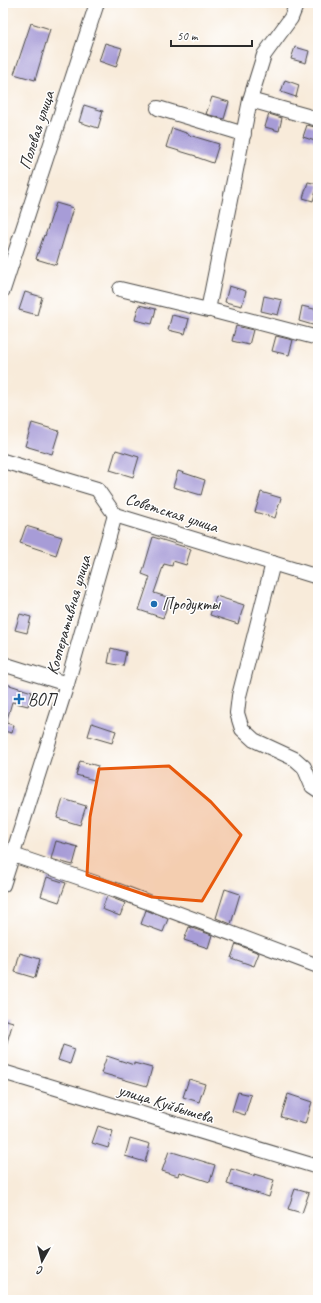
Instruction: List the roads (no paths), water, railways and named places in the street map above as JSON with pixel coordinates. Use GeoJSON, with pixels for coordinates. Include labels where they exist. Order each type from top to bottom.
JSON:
{"type":"FeatureCollection","features":[{"type":"Feature","properties":{"kind":"street","name":"Полевая улица"},"geometry":{"type":"LineString","coordinates":[[3,290],[97,3]]}},
{"type":"Feature","properties":{"kind":"street"},"geometry":{"type":"LineString","coordinates":[[120,289],[208,310],[250,100],[264,56],[291,18],[298,3]]}},
{"type":"Feature","properties":{"kind":"street"},"geometry":{"type":"LineString","coordinates":[[250,100],[318,119]]}},
{"type":"Feature","properties":{"kind":"street"},"geometry":{"type":"LineString","coordinates":[[158,108],[244,134]]}},
{"type":"Feature","properties":{"kind":"street"},"geometry":{"type":"LineString","coordinates":[[214,311],[318,338]]}},
{"type":"Feature","properties":{"kind":"street","name":"Советская улица"},"geometry":{"type":"LineString","coordinates":[[3,461],[97,489],[115,515],[318,577]]}},
{"type":"Feature","properties":{"kind":"street","name":"Кооперативная улица"},"geometry":{"type":"LineString","coordinates":[[3,886],[67,684],[115,515]]}},
{"type":"Feature","properties":{"kind":"street"},"geometry":{"type":"LineString","coordinates":[[273,563],[239,696],[237,713],[242,729],[254,740],[295,759],[304,767],[312,786],[318,790]]}},
{"type":"Feature","properties":{"kind":"street"},"geometry":{"type":"LineString","coordinates":[[3,664],[67,684]]}},
{"type":"Feature","properties":{"kind":"street"},"geometry":{"type":"LineString","coordinates":[[13,855],[112,889],[318,966]]}},
{"type":"Feature","properties":{"kind":"street","name":"улица Куйбышева"},"geometry":{"type":"LineString","coordinates":[[3,1072],[318,1167]]}},
{"type":"Feature","properties":{"kind":"place","name":"Продукты"},"geometry":{"type":"Point","coordinates":[154,604]}},
{"type":"Feature","properties":{"kind":"place","name":"ВОП"},"geometry":{"type":"Point","coordinates":[19,699]}}]}
